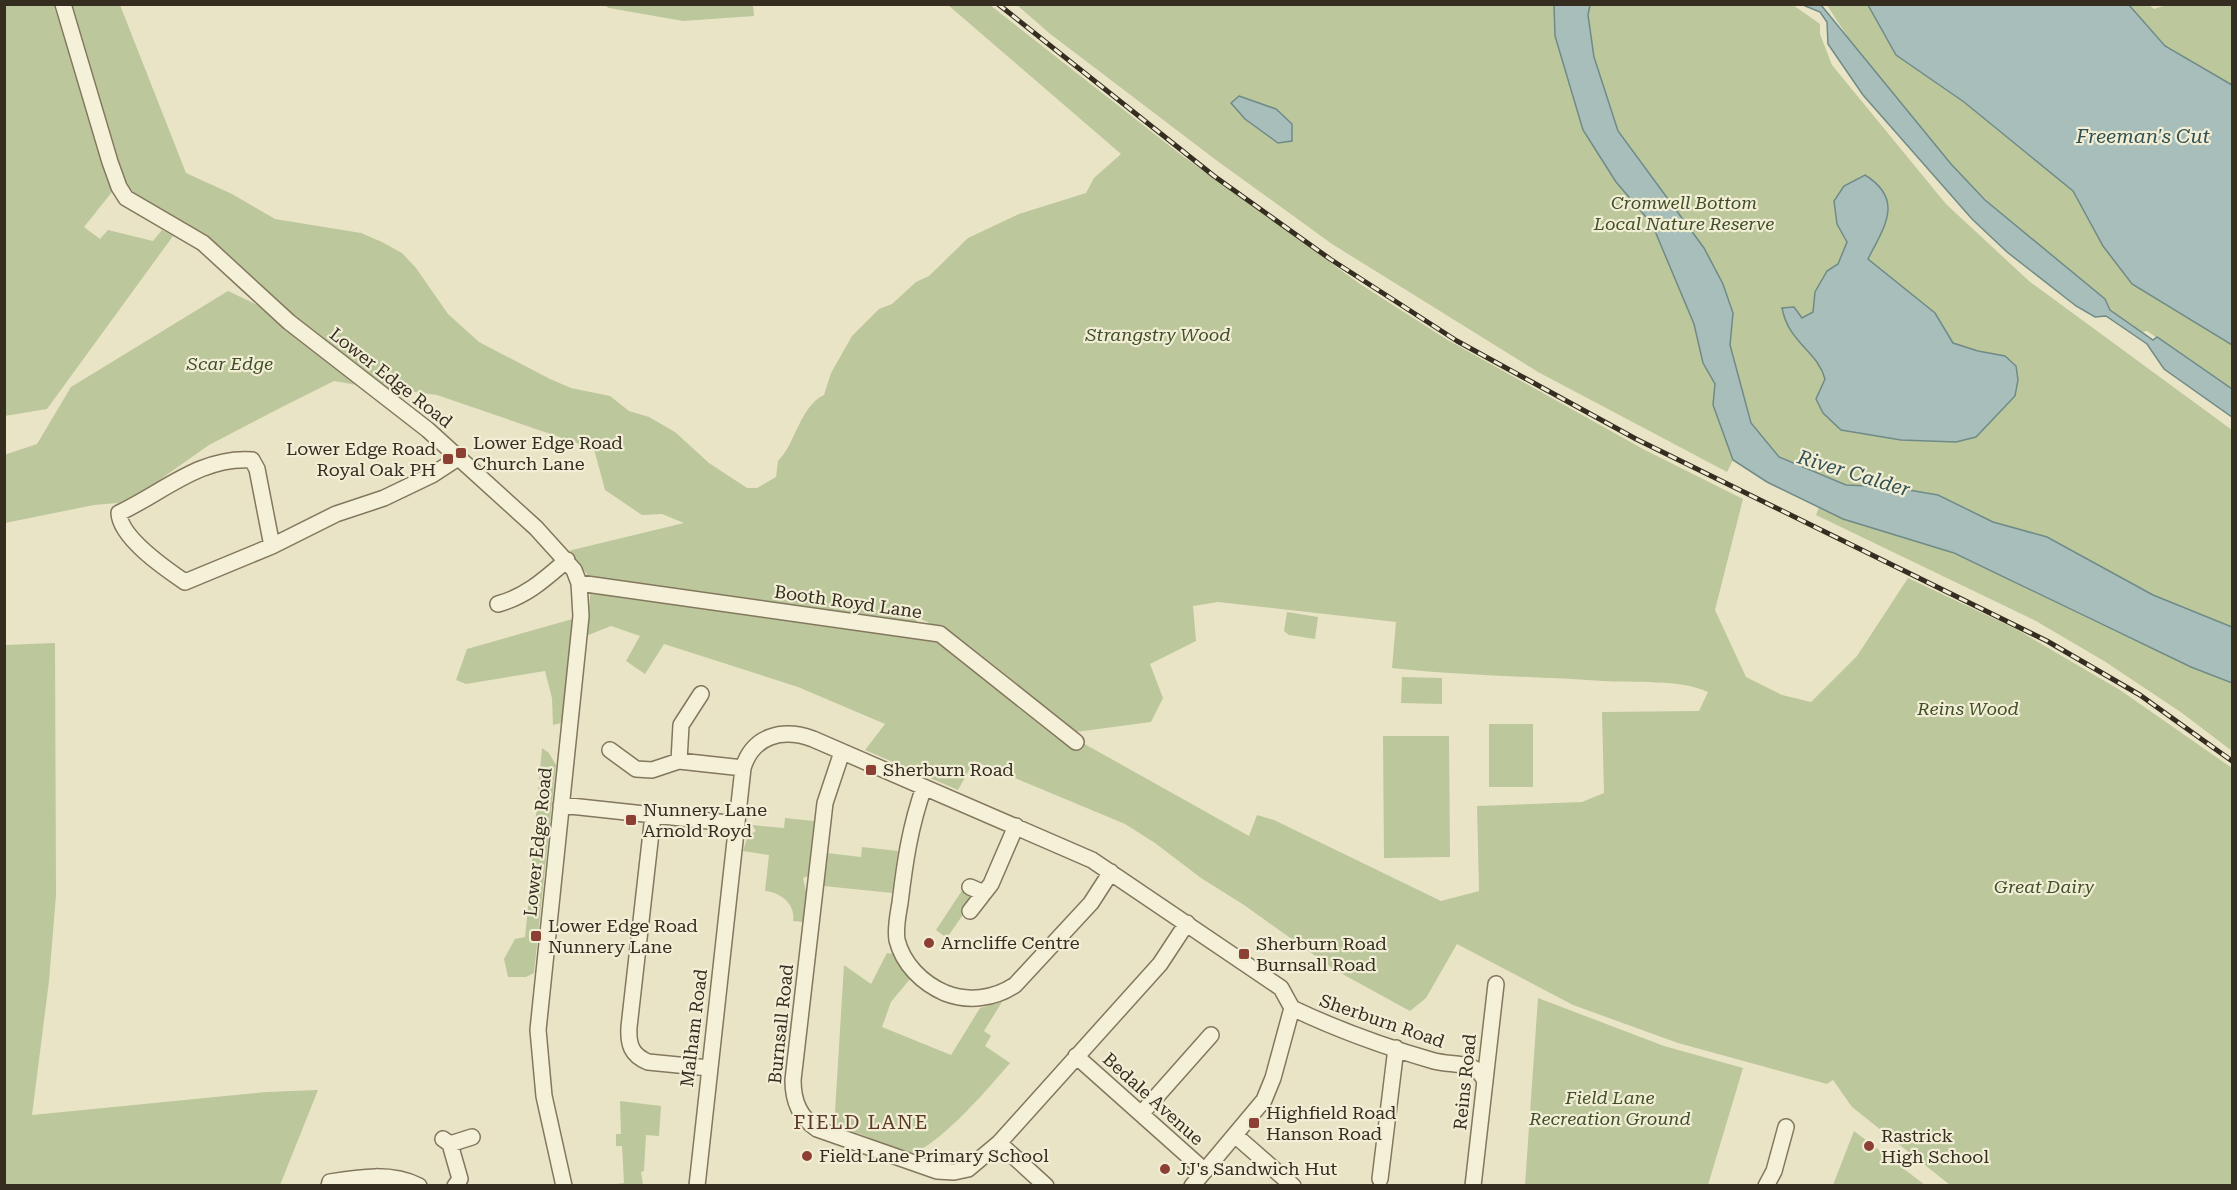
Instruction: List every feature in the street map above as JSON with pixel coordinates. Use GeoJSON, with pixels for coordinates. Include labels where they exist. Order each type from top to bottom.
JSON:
{"type":"FeatureCollection","features":[{"type":"Feature","properties":{"kind":"street","name":"Lower Edge Road"},"geometry":{"type":"LineString","coordinates":[[63,4],[110,162],[119,187],[126,198],[203,243],[289,322],[428,430],[567,560],[579,583],[581,616],[538,1030],[544,1096],[564,1185]]}},
{"type":"Feature","properties":{"kind":"street"},"geometry":{"type":"LineString","coordinates":[[272,546],[257,469],[252,460],[236,458],[208,465],[119,513],[119,520],[126,532],[185,582],[272,546],[336,513],[384,498],[458,458]]}},
{"type":"Feature","properties":{"kind":"street"},"geometry":{"type":"LineString","coordinates":[[498,604],[527,593],[567,560]]}},
{"type":"Feature","properties":{"kind":"street","name":"Booth Royd Lane"},"geometry":{"type":"LineString","coordinates":[[579,583],[940,634],[1076,742]]}},
{"type":"Feature","properties":{"kind":"street"},"geometry":{"type":"LineString","coordinates":[[679,761],[681,725],[701,694]]}},
{"type":"Feature","properties":{"kind":"street","name":"Sherburn Road"},"geometry":{"type":"LineString","coordinates":[[743,768],[756,745],[781,733],[802,735],[1075,851],[1111,872],[1274,981],[1286,993],[1292,1008],[1335,1029],[1442,1063],[1474,1068],[1481,1073],[1485,1082]]}},
{"type":"Feature","properties":{"kind":"street"},"geometry":{"type":"LineString","coordinates":[[610,750],[636,769],[652,770],[679,761],[743,768]]}},
{"type":"Feature","properties":{"kind":"street","name":"Burnsall Road"},"geometry":{"type":"LineString","coordinates":[[842,752],[825,803],[797,1036],[793,1094],[797,1107],[806,1121],[818,1129],[937,1171],[954,1172],[968,1169],[999,1143],[1160,964],[1187,923]]}},
{"type":"Feature","properties":{"kind":"street","name":"Malham Road"},"geometry":{"type":"LineString","coordinates":[[697,1185],[743,768]]}},
{"type":"Feature","properties":{"kind":"street"},"geometry":{"type":"LineString","coordinates":[[924,787],[909,830],[896,931],[900,949],[913,970],[942,992],[963,997],[987,997],[999,994],[1015,985],[1091,903],[1111,872]]}},
{"type":"Feature","properties":{"kind":"street"},"geometry":{"type":"LineString","coordinates":[[561,805],[737,824]]}},
{"type":"Feature","properties":{"kind":"street"},"geometry":{"type":"LineString","coordinates":[[653,815],[629,1027],[630,1045],[639,1058],[648,1062],[709,1068]]}},
{"type":"Feature","properties":{"kind":"street"},"geometry":{"type":"LineString","coordinates":[[970,911],[977,890],[991,884],[1016,826]]}},
{"type":"Feature","properties":{"kind":"street","name":"Reins Road"},"geometry":{"type":"LineString","coordinates":[[1473,1185],[1496,984]]}},
{"type":"Feature","properties":{"kind":"street"},"geometry":{"type":"LineString","coordinates":[[1192,1185],[1236,1136],[1268,1092],[1292,1008]]}},
{"type":"Feature","properties":{"kind":"street"},"geometry":{"type":"LineString","coordinates":[[1142,1114],[1211,1035]]}},
{"type":"Feature","properties":{"kind":"street"},"geometry":{"type":"LineString","coordinates":[[1380,1179],[1396,1048]]}},
{"type":"Feature","properties":{"kind":"street","name":"Bedale Avenue"},"geometry":{"type":"LineString","coordinates":[[1076,1056],[1205,1172]]}},
{"type":"Feature","properties":{"kind":"street"},"geometry":{"type":"LineString","coordinates":[[1766,1185],[1774,1171],[1786,1127]]}},
{"type":"Feature","properties":{"kind":"street"},"geometry":{"type":"LineString","coordinates":[[1236,1136],[1293,1185]]}},
{"type":"Feature","properties":{"kind":"street"},"geometry":{"type":"LineString","coordinates":[[455,1185],[459,1179],[446,1141],[472,1137]]}},
{"type":"Feature","properties":{"kind":"street"},"geometry":{"type":"LineString","coordinates":[[999,1143],[1046,1185]]}},
{"type":"Feature","properties":{"kind":"street"},"geometry":{"type":"LineString","coordinates":[[329,1185],[330,1182],[359,1177],[412,1182]]}},
{"type":"Feature","properties":{"kind":"green space"},"geometry":{"type":"Polygon","coordinates":[[[5,5],[54,5],[112,192],[84,227],[100,239],[108,230],[153,241],[162,230],[173,236],[47,409],[5,416],[5,5]]]}},
{"type":"Feature","properties":{"kind":"green space"},"geometry":{"type":"Polygon","coordinates":[[[70,5],[120,5],[186,173],[232,194],[275,219],[361,233],[402,253],[416,268],[448,314],[479,342],[571,388],[610,396],[629,411],[649,417],[675,432],[709,463],[747,488],[757,488],[776,477],[778,461],[809,407],[824,395],[831,373],[852,336],[879,309],[892,304],[916,282],[929,276],[968,238],[1019,214],[1086,193],[1094,178],[1121,154],[948,5],[990,5],[1180,154],[1360,284],[1446,339],[1643,449],[1743,499],[1715,610],[1746,677],[1782,695],[1811,702],[1857,656],[1908,578],[2016,629],[2120,690],[2232,768],[2232,1185],[1950,1185],[1852,1107],[1833,1080],[1827,1084],[1678,1043],[1573,1005],[1457,944],[1426,998],[1410,1011],[1335,970],[1125,824],[974,761],[958,790],[865,750],[885,724],[798,687],[664,644],[645,674],[626,661],[640,636],[611,626],[586,636],[591,588],[737,609],[736,605],[590,578],[568,551],[684,523],[662,514],[642,515],[605,490],[594,449],[437,395],[379,387],[304,326],[204,234],[134,193],[124,181],[70,5]],[[1218,602],[1193,606],[1196,641],[1150,664],[1163,698],[1151,722],[1068,733],[1016,685],[960,641],[919,618],[908,630],[918,638],[940,642],[1062,737],[1081,742],[1249,836],[1257,815],[1274,820],[1441,901],[1479,891],[1477,806],[1582,802],[1604,793],[1602,712],[1699,711],[1708,692],[1671,683],[1392,668],[1396,622],[1218,602]]]}},
{"type":"Feature","properties":{"kind":"green space"},"geometry":{"type":"Polygon","coordinates":[[[604,5],[753,5],[754,16],[683,21],[609,8],[604,5]]]}},
{"type":"Feature","properties":{"kind":"green space","name":"Cromwell Bottom Local Nature Reserve"},"geometry":{"type":"Polygon","coordinates":[[[1017,5],[1793,5],[1820,24],[1820,34],[1832,65],[1946,204],[2029,281],[2232,430],[2232,627],[2153,595],[2047,537],[1993,522],[1938,495],[1888,487],[1846,485],[1813,473],[1779,457],[1751,424],[1727,472],[1538,372],[1332,244],[1216,160],[1049,33],[1017,5]]]}},
{"type":"Feature","properties":{"kind":"green space"},"geometry":{"type":"Polygon","coordinates":[[[1827,5],[1868,5],[1896,55],[1964,102],[2073,191],[2103,246],[2132,284],[2232,345],[2232,389],[2147,331],[2142,332],[2110,310],[2107,302],[1999,213],[1920,131],[1880,82],[1827,5]]]}},
{"type":"Feature","properties":{"kind":"green space"},"geometry":{"type":"Polygon","coordinates":[[[2129,5],[2149,5],[2154,9],[2166,5],[2232,5],[2232,85],[2165,46],[2129,5]]]}},
{"type":"Feature","properties":{"kind":"green space","name":"Scar Edge"},"geometry":{"type":"Polygon","coordinates":[[[228,291],[260,306],[357,385],[334,381],[282,407],[209,445],[128,502],[94,505],[5,523],[4,455],[37,444],[71,387],[228,291]]]}},
{"type":"Feature","properties":{"kind":"green space"},"geometry":{"type":"Polygon","coordinates":[[[1819,507],[1939,548],[2162,653],[2232,683],[2232,751],[2182,713],[2104,661],[2036,621],[1816,515],[1819,507]]]}},
{"type":"Feature","properties":{"kind":"green space"},"geometry":{"type":"Polygon","coordinates":[[[1287,612],[1318,617],[1315,639],[1289,635],[1284,631],[1287,612]]]}},
{"type":"Feature","properties":{"kind":"green space"},"geometry":{"type":"Polygon","coordinates":[[[576,618],[566,711],[561,723],[553,725],[552,698],[545,671],[466,684],[456,680],[467,649],[576,618]]]}},
{"type":"Feature","properties":{"kind":"green space"},"geometry":{"type":"Polygon","coordinates":[[[55,643],[56,895],[49,981],[32,1115],[266,1092],[318,1090],[280,1185],[5,1185],[5,645],[55,643]]]}},
{"type":"Feature","properties":{"kind":"green space"},"geometry":{"type":"Polygon","coordinates":[[[1402,677],[1442,678],[1442,704],[1401,703],[1402,677]]]}},
{"type":"Feature","properties":{"kind":"green space"},"geometry":{"type":"Polygon","coordinates":[[[1489,724],[1533,724],[1533,787],[1489,787],[1489,724]]]}},
{"type":"Feature","properties":{"kind":"green space"},"geometry":{"type":"Polygon","coordinates":[[[1383,736],[1449,736],[1450,857],[1384,858],[1383,736]]]}},
{"type":"Feature","properties":{"kind":"green space"},"geometry":{"type":"Polygon","coordinates":[[[542,748],[549,753],[556,765],[534,973],[526,977],[508,977],[504,959],[515,939],[525,937],[531,878],[539,878],[539,872],[531,871],[542,748]]]}},
{"type":"Feature","properties":{"kind":"green space"},"geometry":{"type":"Polygon","coordinates":[[[785,818],[814,821],[808,876],[803,878],[806,891],[803,922],[793,921],[792,909],[786,900],[765,891],[769,855],[743,851],[748,835],[756,831],[752,825],[784,828],[785,818]]]}},
{"type":"Feature","properties":{"kind":"green space"},"geometry":{"type":"Polygon","coordinates":[[[862,847],[898,851],[892,893],[824,886],[827,853],[861,857],[862,847]]]}},
{"type":"Feature","properties":{"kind":"green space"},"geometry":{"type":"Polygon","coordinates":[[[963,889],[971,893],[964,913],[947,938],[936,930],[963,889]]]}},
{"type":"Feature","properties":{"kind":"green space"},"geometry":{"type":"Polygon","coordinates":[[[887,953],[894,954],[910,979],[891,1002],[882,1027],[951,1055],[980,1008],[1002,1002],[984,1031],[991,1036],[985,1046],[1010,1063],[977,1101],[947,1130],[919,1150],[908,1153],[891,1149],[850,1131],[834,1128],[844,965],[871,984],[887,953]]]}},
{"type":"Feature","properties":{"kind":"green space","name":"Field Lane Recreation Ground"},"geometry":{"type":"Polygon","coordinates":[[[1538,998],[1664,1046],[1743,1068],[1708,1185],[1525,1185],[1538,998]]]}},
{"type":"Feature","properties":{"kind":"green space"},"geometry":{"type":"Polygon","coordinates":[[[620,1101],[661,1106],[659,1136],[646,1135],[644,1171],[641,1172],[643,1185],[609,1185],[624,1183],[622,1146],[616,1146],[616,1134],[621,1134],[620,1101]]]}},
{"type":"Feature","properties":{"kind":"green space"},"geometry":{"type":"Polygon","coordinates":[[[1854,1131],[1925,1185],[1833,1185],[1854,1131]]]}},
{"type":"Feature","properties":{"kind":"water"},"geometry":{"type":"Polygon","coordinates":[[[1554,5],[1590,5],[1588,15],[1594,57],[1618,131],[1704,248],[1723,284],[1733,313],[1730,345],[1751,423],[1779,457],[1846,485],[1891,487],[1938,495],[1993,522],[2047,537],[2153,595],[2232,627],[2232,683],[2191,667],[1954,553],[1843,519],[1767,482],[1733,460],[1713,405],[1715,384],[1703,363],[1694,324],[1652,224],[1616,182],[1583,130],[1555,36],[1554,5]]]}},
{"type":"Feature","properties":{"kind":"water"},"geometry":{"type":"Polygon","coordinates":[[[1803,5],[1821,5],[1951,164],[1985,200],[2105,299],[2110,310],[2153,340],[2157,337],[2232,389],[2232,417],[2164,369],[2147,344],[2106,316],[2095,317],[2076,306],[2007,252],[1972,219],[1863,95],[1828,44],[1827,22],[1820,12],[1803,5]]]}},
{"type":"Feature","properties":{"kind":"water","name":"Freeman's Cut"},"geometry":{"type":"Polygon","coordinates":[[[1868,5],[2129,5],[2165,46],[2232,85],[2232,345],[2132,284],[2103,246],[2073,191],[1964,102],[1896,55],[1868,5]]]}},
{"type":"Feature","properties":{"kind":"water"},"geometry":{"type":"Polygon","coordinates":[[[1239,96],[1276,109],[1292,124],[1292,141],[1278,143],[1245,119],[1231,103],[1239,96]]]}},
{"type":"Feature","properties":{"kind":"water"},"geometry":{"type":"Polygon","coordinates":[[[1865,175],[1885,194],[1888,204],[1885,225],[1868,259],[1935,313],[1953,343],[2005,356],[2016,366],[2018,380],[2015,396],[1976,437],[1956,442],[1901,440],[1841,430],[1823,413],[1816,399],[1825,379],[1816,361],[1791,330],[1782,308],[1794,307],[1802,318],[1813,312],[1815,292],[1827,271],[1838,264],[1847,242],[1837,224],[1834,201],[1844,186],[1865,175]]]}},
{"type":"Feature","properties":{"kind":"railway"},"geometry":{"type":"LineString","coordinates":[[998,4],[1214,176],[1330,259],[1457,341],[1636,439],[2047,641],[2140,695],[2232,761]]}},
{"type":"Feature","properties":{"kind":"place","name":"Lower Edge Road Church Lane"},"geometry":{"type":"Point","coordinates":[461,453]}},
{"type":"Feature","properties":{"kind":"place","name":"Lower Edge Road Royal Oak PH"},"geometry":{"type":"Point","coordinates":[448,459]}},
{"type":"Feature","properties":{"kind":"place","name":"Sherburn Road"},"geometry":{"type":"Point","coordinates":[871,770]}},
{"type":"Feature","properties":{"kind":"place","name":"Nunnery Lane Arnold Royd"},"geometry":{"type":"Point","coordinates":[631,820]}},
{"type":"Feature","properties":{"kind":"place","name":"Lower Edge Road Nunnery Lane"},"geometry":{"type":"Point","coordinates":[536,936]}},
{"type":"Feature","properties":{"kind":"place","name":"Arncliffe Centre"},"geometry":{"type":"Point","coordinates":[929,943]}},
{"type":"Feature","properties":{"kind":"place","name":"Sherburn Road Burnsall Road"},"geometry":{"type":"Point","coordinates":[1244,954]}},
{"type":"Feature","properties":{"kind":"place","name":"Highfield Road Hanson Road"},"geometry":{"type":"Point","coordinates":[1254,1123]}},
{"type":"Feature","properties":{"kind":"place","name":"Rastrick High School"},"geometry":{"type":"Point","coordinates":[1869,1146]}},
{"type":"Feature","properties":{"kind":"place","name":"Field Lane Primary School"},"geometry":{"type":"Point","coordinates":[807,1156]}},
{"type":"Feature","properties":{"kind":"place","name":"JJ's Sandwich Hut"},"geometry":{"type":"Point","coordinates":[1165,1169]}},
{"type":"Feature","properties":{"kind":"district","name":"FIELD LANE"},"geometry":{"type":"Point","coordinates":[861,1122]}},
{"type":"Feature","properties":{"kind":"park label","name":"Strangstry Wood"},"geometry":{"type":"Point","coordinates":[1158,335]}},
{"type":"Feature","properties":{"kind":"park label","name":"Reins Wood"},"geometry":{"type":"Point","coordinates":[1968,709]}},
{"type":"Feature","properties":{"kind":"park label","name":"Great Dairy"},"geometry":{"type":"Point","coordinates":[2044,887]}},
{"type":"Feature","properties":{"kind":"water label","name":"River Calder"},"geometry":{"type":"Point","coordinates":[1854,473]}}]}
